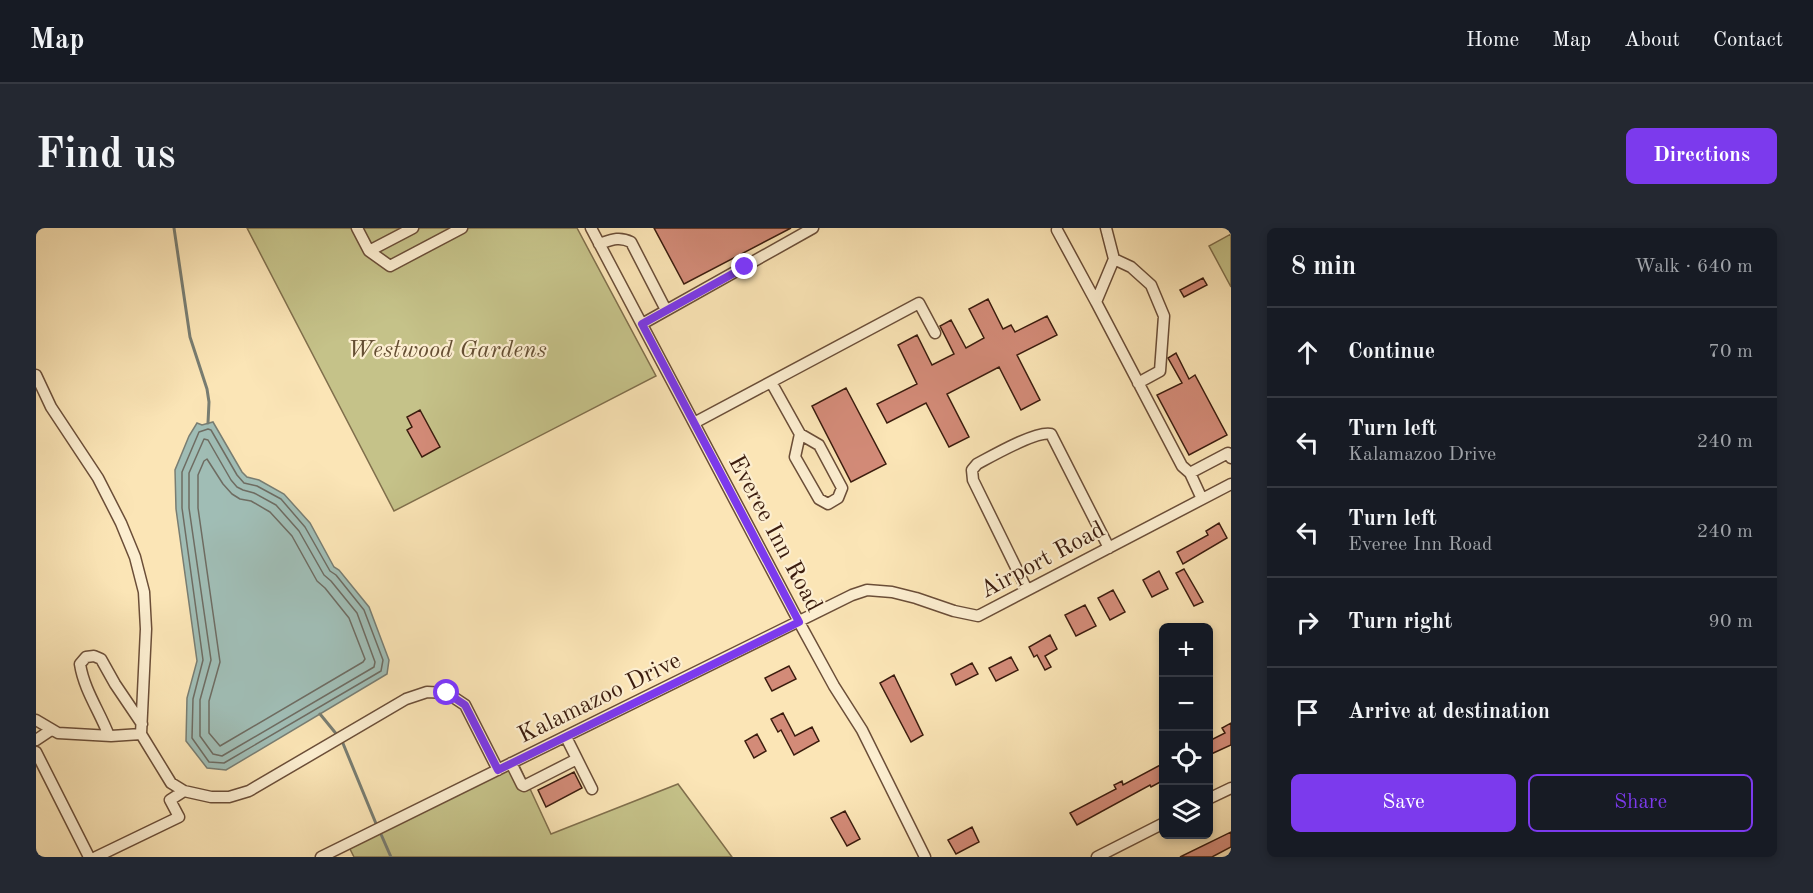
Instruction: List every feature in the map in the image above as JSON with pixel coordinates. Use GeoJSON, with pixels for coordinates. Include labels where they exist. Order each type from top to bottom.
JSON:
{"type":"FeatureCollection","features":[{"type":"Feature","properties":{"kind":"street"},"geometry":{"type":"LineString","coordinates":[[357,228],[369,251],[390,266],[462,228]]}},
{"type":"Feature","properties":{"kind":"street"},"geometry":{"type":"LineString","coordinates":[[369,251],[413,228]]}},
{"type":"Feature","properties":{"kind":"street","name":"Everee Inn Road"},"geometry":{"type":"LineString","coordinates":[[591,228],[799,622],[834,686],[862,730],[925,857]]}},
{"type":"Feature","properties":{"kind":"street"},"geometry":{"type":"LineString","coordinates":[[642,324],[813,228]]}},
{"type":"Feature","properties":{"kind":"street"},"geometry":{"type":"LineString","coordinates":[[1096,302],[1114,260],[1106,228]]}},
{"type":"Feature","properties":{"kind":"street"},"geometry":{"type":"LineString","coordinates":[[1057,230],[1182,466],[1190,473],[1202,499]]}},
{"type":"Feature","properties":{"kind":"street"},"geometry":{"type":"LineString","coordinates":[[599,244],[615,238],[624,238],[632,242],[666,310]]}},
{"type":"Feature","properties":{"kind":"street"},"geometry":{"type":"LineString","coordinates":[[1114,260],[1131,267],[1150,285],[1164,316],[1160,371],[1138,383]]}},
{"type":"Feature","properties":{"kind":"street"},"geometry":{"type":"LineString","coordinates":[[694,423],[920,303],[935,333]]}},
{"type":"Feature","properties":{"kind":"street"},"geometry":{"type":"LineString","coordinates":[[36,375],[51,406],[98,478],[135,557],[144,592],[146,629],[141,729]]}},
{"type":"Feature","properties":{"kind":"street"},"geometry":{"type":"LineString","coordinates":[[771,382],[800,434],[819,446],[842,488],[838,498],[828,504],[819,499],[795,456],[800,434]]}},
{"type":"Feature","properties":{"kind":"street"},"geometry":{"type":"LineString","coordinates":[[1027,590],[973,480],[972,470],[977,464],[1035,435],[1045,432],[1051,434],[1109,548]]}},
{"type":"Feature","properties":{"kind":"street"},"geometry":{"type":"LineString","coordinates":[[1190,473],[1228,453],[1231,458]]}},
{"type":"Feature","properties":{"kind":"street","name":"Airport Road"},"geometry":{"type":"LineString","coordinates":[[799,622],[867,590],[900,594],[978,616],[1231,484]]}},
{"type":"Feature","properties":{"kind":"street","name":"Kalamazoo Drive"},"geometry":{"type":"LineString","coordinates":[[321,857],[799,622]]}},
{"type":"Feature","properties":{"kind":"street"},"geometry":{"type":"LineString","coordinates":[[109,736],[81,673],[80,664],[86,657],[94,656],[101,659],[171,783],[184,791],[211,797],[229,797],[249,790],[406,699],[427,692],[447,693],[465,705],[498,770]]}},
{"type":"Feature","properties":{"kind":"street"},"geometry":{"type":"LineString","coordinates":[[36,720],[58,733],[109,736],[141,729]]}},
{"type":"Feature","properties":{"kind":"street"},"geometry":{"type":"LineString","coordinates":[[36,740],[51,730]]}},
{"type":"Feature","properties":{"kind":"street"},"geometry":{"type":"LineString","coordinates":[[566,736],[592,789]]}},
{"type":"Feature","properties":{"kind":"street"},"geometry":{"type":"LineString","coordinates":[[36,752],[88,857]]}},
{"type":"Feature","properties":{"kind":"street"},"geometry":{"type":"LineString","coordinates":[[512,763],[524,786],[577,759]]}},
{"type":"Feature","properties":{"kind":"street"},"geometry":{"type":"LineString","coordinates":[[1213,797],[1231,788]]}},
{"type":"Feature","properties":{"kind":"street"},"geometry":{"type":"LineString","coordinates":[[96,857],[179,817],[170,800],[184,791]]}},
{"type":"Feature","properties":{"kind":"street"},"geometry":{"type":"LineString","coordinates":[[1097,857],[1159,826]]}},
{"type":"Feature","properties":{"kind":"green space","name":"Westwood Gardens"},"geometry":{"type":"Polygon","coordinates":[[[247,228],[577,228],[656,376],[394,511],[247,228]]]}},
{"type":"Feature","properties":{"kind":"green space"},"geometry":{"type":"Polygon","coordinates":[[[1231,234],[1231,287],[1209,246],[1231,234]]]}},
{"type":"Feature","properties":{"kind":"green space"},"geometry":{"type":"Polygon","coordinates":[[[518,763],[551,834],[678,784],[732,857],[354,857],[347,843],[518,763]]]}},
{"type":"Feature","properties":{"kind":"water"},"geometry":{"type":"Polygon","coordinates":[[[213,422],[242,472],[247,477],[259,480],[284,494],[310,523],[334,567],[369,607],[389,660],[387,674],[226,770],[207,768],[186,741],[187,698],[197,661],[176,509],[175,470],[189,436],[197,423],[202,425],[213,422]]]}},
{"type":"Feature","properties":{"kind":"building"},"geometry":{"type":"Polygon","coordinates":[[[654,228],[791,228],[684,284],[654,228]]]}},
{"type":"Feature","properties":{"kind":"building"},"geometry":{"type":"Polygon","coordinates":[[[1203,278],[1207,285],[1184,297],[1180,290],[1203,278]]]}},
{"type":"Feature","properties":{"kind":"building"},"geometry":{"type":"Polygon","coordinates":[[[988,299],[1003,329],[1011,325],[1015,332],[1047,316],[1057,335],[1017,355],[1040,400],[1021,410],[999,367],[947,394],[969,437],[949,447],[926,403],[887,423],[877,404],[917,384],[898,345],[917,335],[932,365],[954,354],[940,326],[951,320],[966,348],[984,338],[969,309],[988,299]]]}},
{"type":"Feature","properties":{"kind":"building"},"geometry":{"type":"Polygon","coordinates":[[[1176,353],[1189,379],[1195,375],[1227,435],[1189,455],[1157,395],[1182,383],[1168,358],[1176,353]]]}},
{"type":"Feature","properties":{"kind":"building"},"geometry":{"type":"Polygon","coordinates":[[[846,388],[886,464],[851,482],[812,406],[846,388]]]}},
{"type":"Feature","properties":{"kind":"building"},"geometry":{"type":"Polygon","coordinates":[[[420,410],[440,447],[422,457],[407,430],[412,427],[407,417],[420,410]]]}},
{"type":"Feature","properties":{"kind":"building"},"geometry":{"type":"Polygon","coordinates":[[[1219,523],[1227,538],[1183,564],[1177,552],[1208,535],[1206,531],[1219,523]]]}},
{"type":"Feature","properties":{"kind":"building"},"geometry":{"type":"Polygon","coordinates":[[[1184,569],[1203,602],[1194,606],[1176,573],[1184,569]]]}},
{"type":"Feature","properties":{"kind":"building"},"geometry":{"type":"Polygon","coordinates":[[[1159,571],[1168,589],[1152,597],[1143,580],[1159,571]]]}},
{"type":"Feature","properties":{"kind":"building"},"geometry":{"type":"Polygon","coordinates":[[[1113,590],[1125,612],[1110,620],[1098,598],[1113,590]]]}},
{"type":"Feature","properties":{"kind":"building"},"geometry":{"type":"Polygon","coordinates":[[[1085,605],[1096,626],[1076,636],[1065,615],[1085,605]]]}},
{"type":"Feature","properties":{"kind":"building"},"geometry":{"type":"Polygon","coordinates":[[[1050,635],[1057,649],[1045,656],[1051,667],[1045,670],[1037,655],[1034,657],[1029,647],[1050,635]]]}},
{"type":"Feature","properties":{"kind":"building"},"geometry":{"type":"Polygon","coordinates":[[[1011,657],[1018,670],[996,681],[989,668],[1011,657]]]}},
{"type":"Feature","properties":{"kind":"building"},"geometry":{"type":"Polygon","coordinates":[[[972,663],[978,674],[956,685],[951,674],[972,663]]]}},
{"type":"Feature","properties":{"kind":"building"},"geometry":{"type":"Polygon","coordinates":[[[789,666],[796,679],[772,691],[765,678],[789,666]]]}},
{"type":"Feature","properties":{"kind":"building"},"geometry":{"type":"Polygon","coordinates":[[[894,675],[923,735],[911,742],[880,683],[894,675]]]}},
{"type":"Feature","properties":{"kind":"building"},"geometry":{"type":"Polygon","coordinates":[[[783,713],[795,736],[812,727],[819,741],[794,755],[781,730],[778,732],[771,719],[783,713]]]}},
{"type":"Feature","properties":{"kind":"building"},"geometry":{"type":"Polygon","coordinates":[[[1231,723],[1231,745],[1213,753],[1213,739],[1225,733],[1222,728],[1231,723]]]}},
{"type":"Feature","properties":{"kind":"building"},"geometry":{"type":"Polygon","coordinates":[[[757,734],[766,751],[754,758],[745,741],[757,734]]]}},
{"type":"Feature","properties":{"kind":"building"},"geometry":{"type":"Polygon","coordinates":[[[1159,766],[1159,783],[1151,787],[1150,785],[1077,825],[1070,813],[1116,789],[1114,785],[1122,781],[1123,785],[1159,766]]]}},
{"type":"Feature","properties":{"kind":"building"},"geometry":{"type":"Polygon","coordinates":[[[574,772],[582,788],[546,807],[538,790],[574,772]]]}},
{"type":"Feature","properties":{"kind":"building"},"geometry":{"type":"Polygon","coordinates":[[[845,811],[860,839],[847,846],[831,818],[845,811]]]}},
{"type":"Feature","properties":{"kind":"building"},"geometry":{"type":"Polygon","coordinates":[[[972,827],[979,842],[956,854],[948,840],[972,827]]]}},
{"type":"Feature","properties":{"kind":"building"},"geometry":{"type":"Polygon","coordinates":[[[1231,832],[1231,847],[1212,857],[1180,857],[1231,832]]]}},
{"type":"Feature","properties":{"kind":"waterway"},"geometry":{"type":"LineString","coordinates":[[174,228],[190,337],[207,389],[208,423]]}},
{"type":"Feature","properties":{"kind":"waterway"},"geometry":{"type":"LineString","coordinates":[[320,714],[338,736]]}},
{"type":"Feature","properties":{"kind":"waterway"},"geometry":{"type":"LineString","coordinates":[[342,741],[377,826]]}},
{"type":"Feature","properties":{"kind":"waterway"},"geometry":{"type":"LineString","coordinates":[[380,832],[391,857]]}},
{"type":"Feature","properties":{"kind":"route"},"geometry":{"type":"LineString","coordinates":[[447,693],[465,705],[498,770],[799,622],[642,324],[745,267]]}}]}
